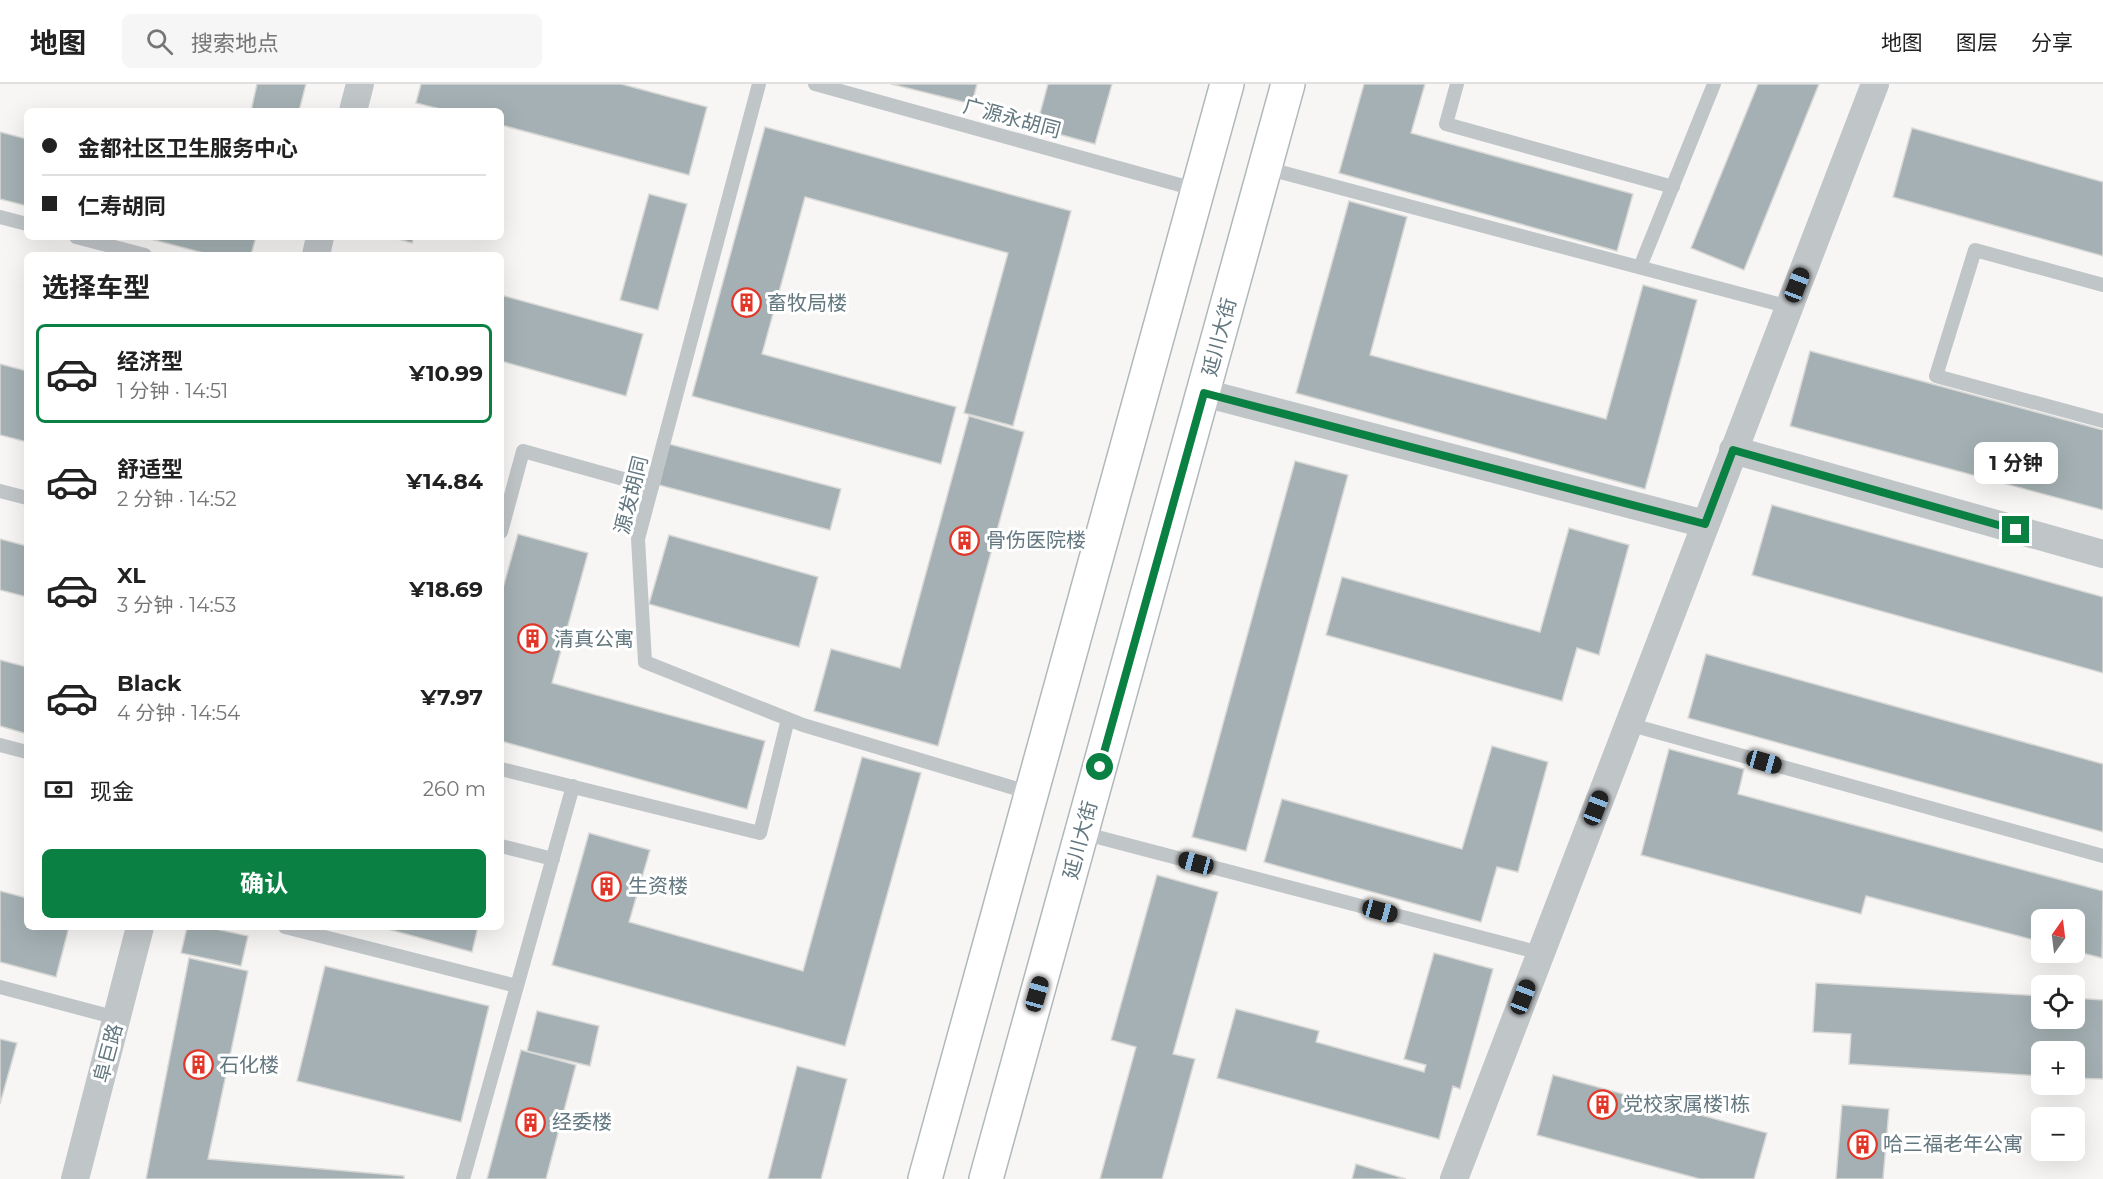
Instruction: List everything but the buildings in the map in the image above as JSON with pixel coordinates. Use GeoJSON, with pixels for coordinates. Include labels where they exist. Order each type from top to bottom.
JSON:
{"type":"FeatureCollection","features":[{"type":"Feature","properties":{"kind":"main road"},"geometry":{"type":"LineString","coordinates":[[925,1179],[1227,84]]}},
{"type":"Feature","properties":{"kind":"main road","name":"延川大街"},"geometry":{"type":"LineString","coordinates":[[986,1179],[1288,84]]}},
{"type":"Feature","properties":{"kind":"street"},"geometry":{"type":"LineString","coordinates":[[354,108],[360,84]]}},
{"type":"Feature","properties":{"kind":"street"},"geometry":{"type":"LineString","coordinates":[[1454,1179],[1875,84]]}},
{"type":"Feature","properties":{"kind":"street"},"geometry":{"type":"LineString","coordinates":[[1204,393],[1705,524]]}},
{"type":"Feature","properties":{"kind":"street"},"geometry":{"type":"LineString","coordinates":[[1733,450],[2103,554]]}},
{"type":"Feature","properties":{"kind":"street","name":"阜巨路"},"geometry":{"type":"LineString","coordinates":[[75,1179],[139,930]]}},
{"type":"Feature","properties":{"kind":"lane","name":"源发胡同"},"geometry":{"type":"LineString","coordinates":[[759,84],[638,539],[645,662],[788,720],[1032,793]]}},
{"type":"Feature","properties":{"kind":"lane","name":"广源永胡同"},"geometry":{"type":"LineString","coordinates":[[816,84],[1198,190]]}},
{"type":"Feature","properties":{"kind":"lane"},"geometry":{"type":"LineString","coordinates":[[1457,84],[1446,124],[1673,187]]}},
{"type":"Feature","properties":{"kind":"lane"},"geometry":{"type":"LineString","coordinates":[[1640,267],[1714,84]]}},
{"type":"Feature","properties":{"kind":"lane"},"geometry":{"type":"LineString","coordinates":[[1265,168],[1789,307]]}},
{"type":"Feature","properties":{"kind":"lane"},"geometry":{"type":"LineString","coordinates":[[0,217],[24,223]]}},
{"type":"Feature","properties":{"kind":"lane"},"geometry":{"type":"LineString","coordinates":[[88,240],[134,252]]}},
{"type":"Feature","properties":{"kind":"lane"},"geometry":{"type":"LineString","coordinates":[[2103,285],[1975,250],[1936,376],[2103,421]]}},
{"type":"Feature","properties":{"kind":"lane"},"geometry":{"type":"LineString","coordinates":[[504,521],[523,450],[652,487]]}},
{"type":"Feature","properties":{"kind":"lane"},"geometry":{"type":"LineString","coordinates":[[0,491],[24,497]]}},
{"type":"Feature","properties":{"kind":"lane"},"geometry":{"type":"LineString","coordinates":[[504,770],[760,833],[788,720]]}},
{"type":"Feature","properties":{"kind":"lane"},"geometry":{"type":"LineString","coordinates":[[1628,724],[2103,856]]}},
{"type":"Feature","properties":{"kind":"lane"},"geometry":{"type":"LineString","coordinates":[[0,745],[24,751]]}},
{"type":"Feature","properties":{"kind":"lane"},"geometry":{"type":"LineString","coordinates":[[463,1179],[573,786]]}},
{"type":"Feature","properties":{"kind":"lane"},"geometry":{"type":"LineString","coordinates":[[1082,833],[1540,953]]}},
{"type":"Feature","properties":{"kind":"lane"},"geometry":{"type":"LineString","coordinates":[[504,847],[553,859]]}},
{"type":"Feature","properties":{"kind":"lane"},"geometry":{"type":"LineString","coordinates":[[297,930],[517,986]]}},
{"type":"Feature","properties":{"kind":"lane"},"geometry":{"type":"LineString","coordinates":[[0,987],[117,1018]]}},
{"type":"Feature","properties":{"kind":"place","name":"畜牧局楼"},"geometry":{"type":"Point","coordinates":[746,303]}},
{"type":"Feature","properties":{"kind":"place","name":"骨伤医院楼"},"geometry":{"type":"Point","coordinates":[965,540]}},
{"type":"Feature","properties":{"kind":"place","name":"清真公寓"},"geometry":{"type":"Point","coordinates":[533,639]}},
{"type":"Feature","properties":{"kind":"place","name":"生资楼"},"geometry":{"type":"Point","coordinates":[607,886]}},
{"type":"Feature","properties":{"kind":"place","name":"石化楼"},"geometry":{"type":"Point","coordinates":[198,1065]}},
{"type":"Feature","properties":{"kind":"place","name":"党校家属楼1栋"},"geometry":{"type":"Point","coordinates":[1602,1104]}},
{"type":"Feature","properties":{"kind":"place","name":"经委楼"},"geometry":{"type":"Point","coordinates":[531,1122]}},
{"type":"Feature","properties":{"kind":"place","name":"哈三福老年公寓"},"geometry":{"type":"Point","coordinates":[1862,1144]}},
{"type":"Feature","properties":{"kind":"route"},"geometry":{"type":"LineString","coordinates":[[1100,767],[1204,393],[1705,524],[1733,450],[2016,530]]}}]}
